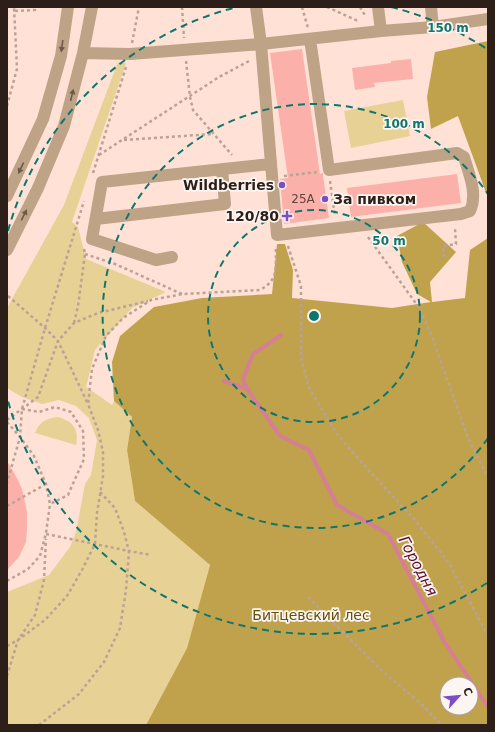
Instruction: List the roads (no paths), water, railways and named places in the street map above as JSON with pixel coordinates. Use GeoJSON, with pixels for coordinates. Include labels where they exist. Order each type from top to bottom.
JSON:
{"type":"FeatureCollection","features":[{"type":"Feature","properties":{"kind":"street"},"geometry":{"type":"LineString","coordinates":[[7,196],[43,119],[61,56],[68,7]]}},
{"type":"Feature","properties":{"kind":"street"},"geometry":{"type":"LineString","coordinates":[[7,250],[38,188],[64,126],[83,53],[92,7]]}},
{"type":"Feature","properties":{"kind":"street"},"geometry":{"type":"LineString","coordinates":[[256,7],[261,49],[271,177],[280,234],[470,212],[474,204],[472,184],[464,157],[457,153],[329,170],[310,39]]}},
{"type":"Feature","properties":{"kind":"street"},"geometry":{"type":"LineString","coordinates":[[378,7],[380,31]]}},
{"type":"Feature","properties":{"kind":"street"},"geometry":{"type":"LineString","coordinates":[[431,7],[434,27]]}},
{"type":"Feature","properties":{"kind":"street"},"geometry":{"type":"LineString","coordinates":[[83,53],[130,54],[185,50],[261,49],[310,39],[380,31],[434,27],[488,19]]}},
{"type":"Feature","properties":{"kind":"street"},"geometry":{"type":"LineString","coordinates":[[172,256],[156,260],[92,239],[102,182],[270,164]]}},
{"type":"Feature","properties":{"kind":"street"},"geometry":{"type":"LineString","coordinates":[[96,219],[225,204],[222,169]]}},
{"type":"Feature","properties":{"kind":"waterway","name":"Городня"},"geometry":{"type":"LineString","coordinates":[[281,335],[253,354],[243,379],[247,389],[280,436],[309,450],[337,505],[388,534],[444,641],[488,707]]}},
{"type":"Feature","properties":{"kind":"waterway"},"geometry":{"type":"LineString","coordinates":[[224,381],[247,389]]}},
{"type":"Feature","properties":{"kind":"place","name":"Wildberries"},"geometry":{"type":"Point","coordinates":[282,185]}},
{"type":"Feature","properties":{"kind":"place","name":"За пивком"},"geometry":{"type":"Point","coordinates":[325,199]}},
{"type":"Feature","properties":{"kind":"place","name":"120/80"},"geometry":{"type":"Point","coordinates":[287,216]}},
{"type":"Feature","properties":{"kind":"park label","name":"Битцевский лес"},"geometry":{"type":"Point","coordinates":[311,615]}}]}
